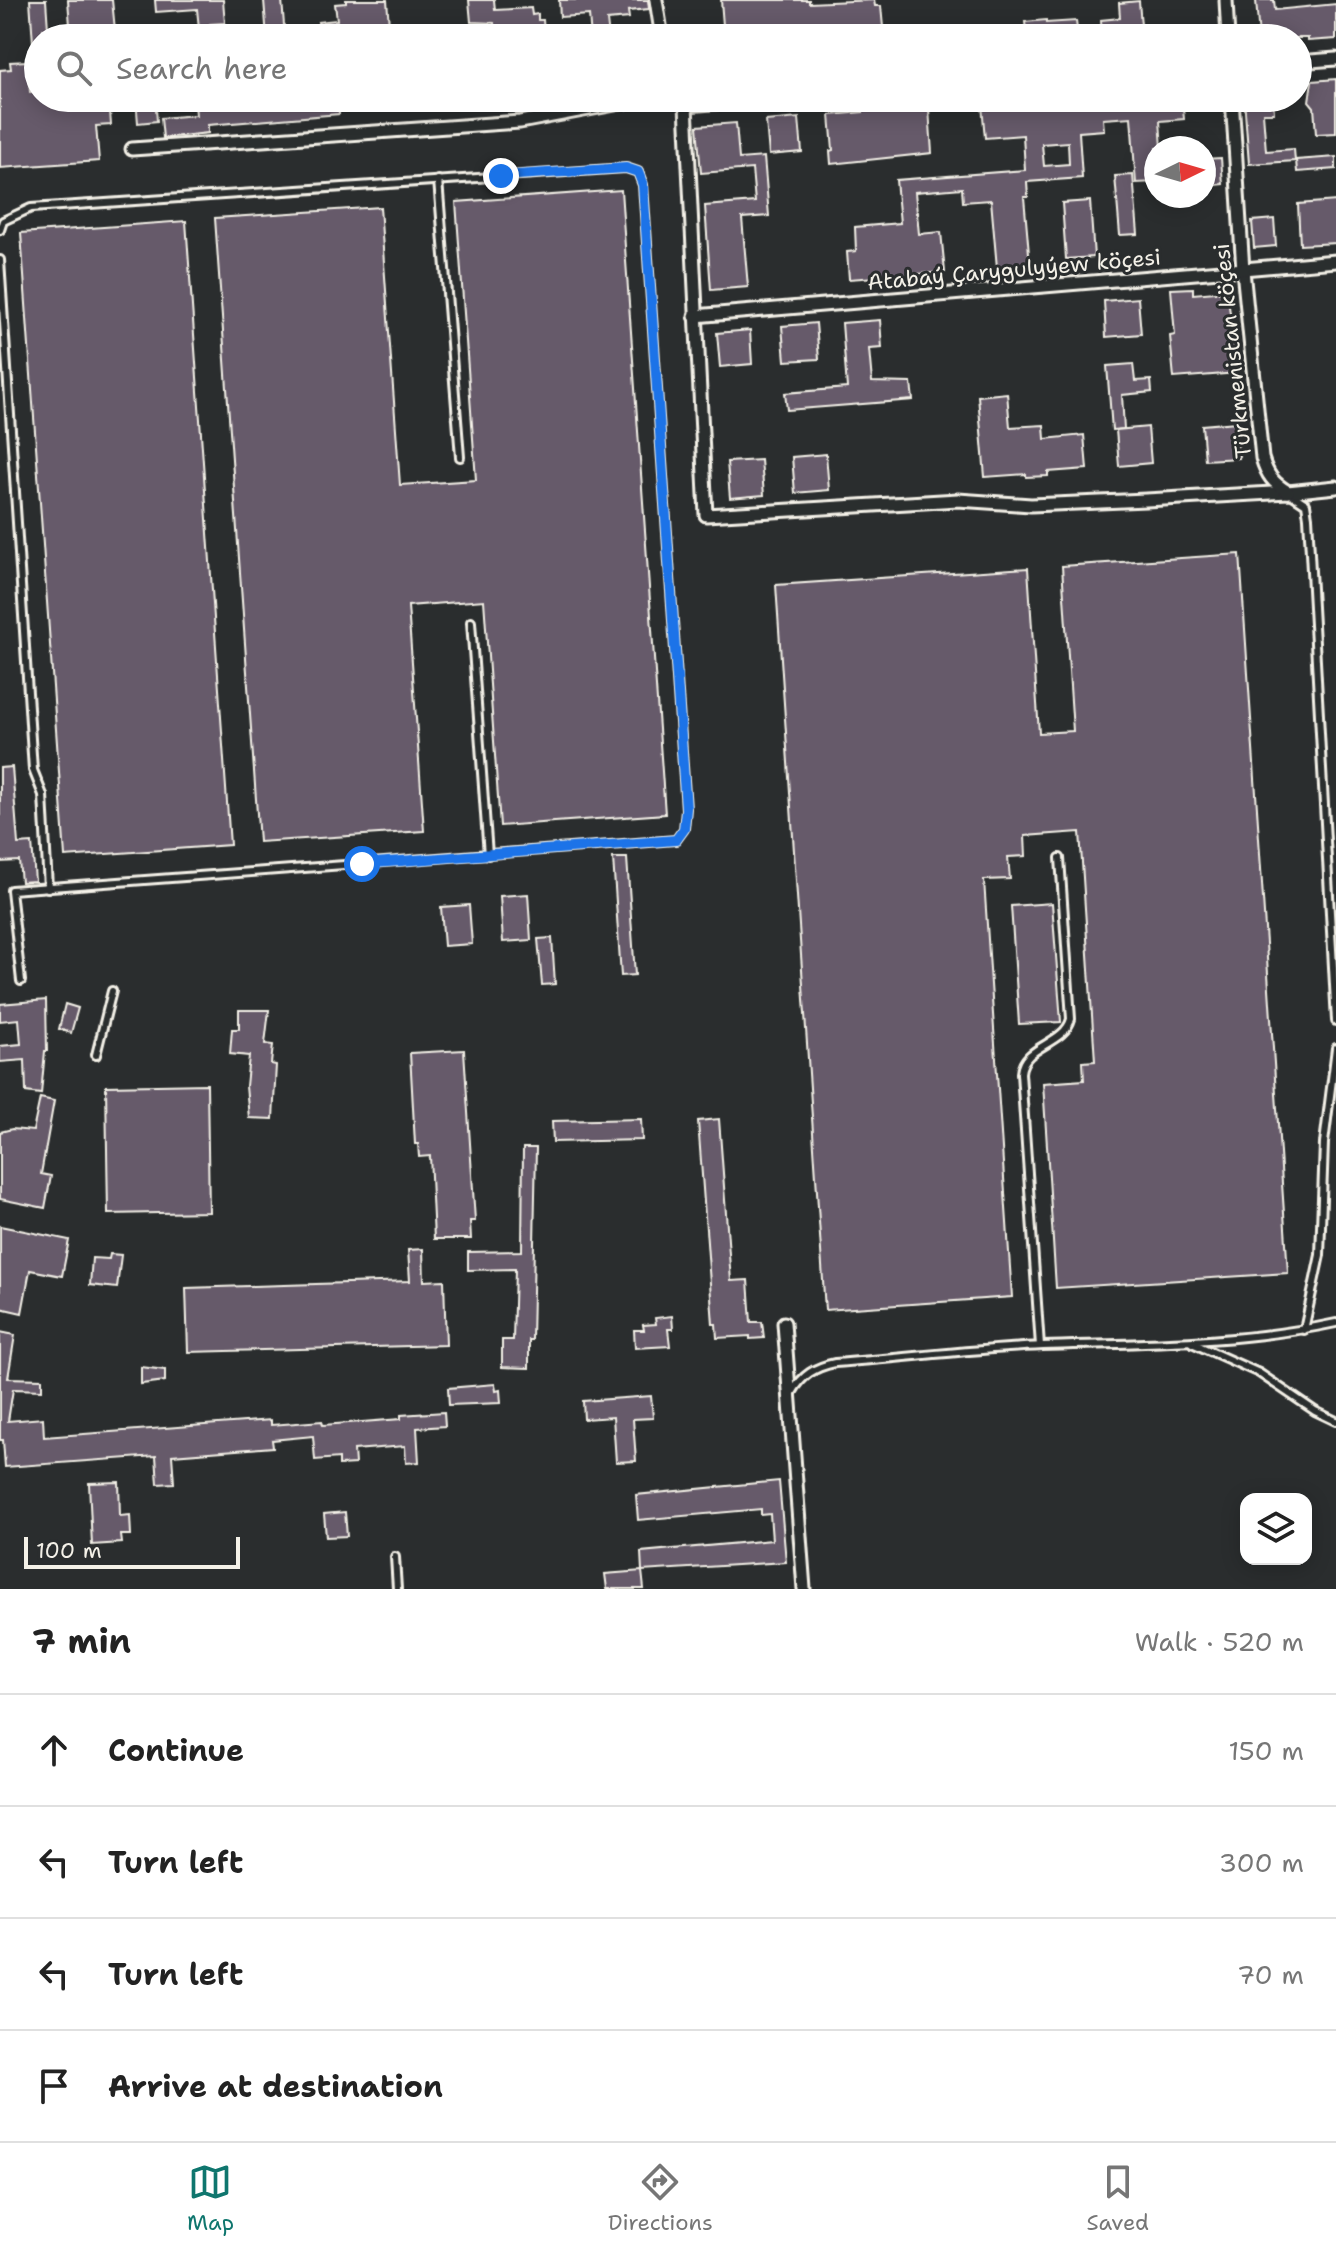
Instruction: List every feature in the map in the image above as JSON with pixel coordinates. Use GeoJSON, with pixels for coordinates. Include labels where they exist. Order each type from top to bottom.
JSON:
{"type":"FeatureCollection","features":[{"type":"Feature","properties":{"kind":"street"},"geometry":{"type":"LineString","coordinates":[[656,0],[660,24]]}},
{"type":"Feature","properties":{"kind":"street"},"geometry":{"type":"LineString","coordinates":[[1226,0],[1227,24]]}},
{"type":"Feature","properties":{"kind":"street"},"geometry":{"type":"LineString","coordinates":[[1312,61],[1336,59]]}},
{"type":"Feature","properties":{"kind":"street"},"geometry":{"type":"LineString","coordinates":[[132,149],[520,122],[573,112]]}},
{"type":"Feature","properties":{"kind":"street"},"geometry":{"type":"LineString","coordinates":[[686,112],[706,515],[958,500],[1031,505],[1336,487]]}},
{"type":"Feature","properties":{"kind":"street","name":"Türkmenistan köçesi"},"geometry":{"type":"LineString","coordinates":[[1233,112],[1243,270],[1262,458],[1266,473],[1275,484],[1288,492]]}},
{"type":"Feature","properties":{"kind":"street","name":"Atabaý Çarygulyýew köçesi"},"geometry":{"type":"LineString","coordinates":[[695,316],[1336,261]]}},
{"type":"Feature","properties":{"kind":"street"},"geometry":{"type":"LineString","coordinates":[[784,1323],[804,1589]]}},
{"type":"Feature","properties":{"kind":"lane"},"geometry":{"type":"LineString","coordinates":[[0,230],[3,221],[31,208],[626,168],[638,172],[643,185],[686,809],[684,829],[676,840],[11,890],[21,981]]}},
{"type":"Feature","properties":{"kind":"lane"},"geometry":{"type":"LineString","coordinates":[[438,180],[460,457]]}},
{"type":"Feature","properties":{"kind":"lane"},"geometry":{"type":"LineString","coordinates":[[0,260],[33,770],[43,795],[48,888]]}},
{"type":"Feature","properties":{"kind":"lane"},"geometry":{"type":"LineString","coordinates":[[1288,492],[1306,504],[1308,517],[1336,1021]]}},
{"type":"Feature","properties":{"kind":"lane"},"geometry":{"type":"LineString","coordinates":[[471,622],[488,855]]}},
{"type":"Feature","properties":{"kind":"lane"},"geometry":{"type":"LineString","coordinates":[[1040,1346],[1021,1065],[1027,1057],[1064,1033],[1071,1019],[1060,858]]}},
{"type":"Feature","properties":{"kind":"lane"},"geometry":{"type":"LineString","coordinates":[[96,1055],[112,991]]}},
{"type":"Feature","properties":{"kind":"lane"},"geometry":{"type":"LineString","coordinates":[[1304,1330],[1320,1255],[1324,1143],[1336,1048]]}},
{"type":"Feature","properties":{"kind":"lane"},"geometry":{"type":"LineString","coordinates":[[790,1396],[805,1376],[821,1366],[1040,1346],[1191,1343],[1304,1330],[1336,1323]]}},
{"type":"Feature","properties":{"kind":"lane"},"geometry":{"type":"LineString","coordinates":[[1191,1343],[1259,1373],[1315,1411],[1336,1421]]}},
{"type":"Feature","properties":{"kind":"lane"},"geometry":{"type":"LineString","coordinates":[[395,1557],[397,1589]]}},
{"type":"Feature","properties":{"kind":"building"},"geometry":{"type":"Polygon","coordinates":[[[30,0],[46,0],[48,24],[32,24],[30,0]]]}},
{"type":"Feature","properties":{"kind":"building"},"geometry":{"type":"Polygon","coordinates":[[[68,0],[112,0],[114,24],[70,24],[68,0]]]}},
{"type":"Feature","properties":{"kind":"building"},"geometry":{"type":"Polygon","coordinates":[[[155,0],[223,0],[225,23],[199,24],[197,9],[156,12],[155,0]]]}},
{"type":"Feature","properties":{"kind":"building"},"geometry":{"type":"Polygon","coordinates":[[[264,0],[282,0],[284,24],[266,24],[264,0]]]}},
{"type":"Feature","properties":{"kind":"building"},"geometry":{"type":"Polygon","coordinates":[[[346,0],[387,0],[389,24],[318,24],[337,20],[335,4],[346,3],[346,0]]]}},
{"type":"Feature","properties":{"kind":"building"},"geometry":{"type":"Polygon","coordinates":[[[469,0],[494,0],[495,10],[531,8],[532,15],[538,14],[538,20],[543,20],[543,24],[494,24],[471,22],[469,0]]]}},
{"type":"Feature","properties":{"kind":"building"},"geometry":{"type":"Polygon","coordinates":[[[559,0],[648,0],[649,9],[628,11],[629,18],[607,20],[607,24],[590,24],[589,15],[560,17],[559,0]]]}},
{"type":"Feature","properties":{"kind":"building"},"geometry":{"type":"Polygon","coordinates":[[[721,0],[809,0],[809,3],[874,0],[875,6],[881,6],[883,24],[818,23],[723,24],[721,0]]]}},
{"type":"Feature","properties":{"kind":"building"},"geometry":{"type":"Polygon","coordinates":[[[1256,0],[1274,0],[1275,10],[1336,4],[1336,39],[1312,41],[1312,24],[1258,24],[1256,0]]]}},
{"type":"Feature","properties":{"kind":"building"},"geometry":{"type":"Polygon","coordinates":[[[1139,1],[1141,24],[1101,24],[1101,20],[1120,18],[1119,3],[1139,1]]]}},
{"type":"Feature","properties":{"kind":"building"},"geometry":{"type":"Polygon","coordinates":[[[1076,21],[1076,24],[1025,24],[1076,21]]]}},
{"type":"Feature","properties":{"kind":"building"},"geometry":{"type":"Polygon","coordinates":[[[24,61],[24,112],[110,112],[111,125],[96,126],[99,161],[0,168],[0,70],[11,69],[10,62],[24,61]]]}},
{"type":"Feature","properties":{"kind":"building"},"geometry":{"type":"Polygon","coordinates":[[[1336,79],[1336,133],[1316,134],[1312,81],[1336,79]]]}},
{"type":"Feature","properties":{"kind":"building"},"geometry":{"type":"Polygon","coordinates":[[[137,112],[156,112],[157,121],[138,123],[137,112]]]}},
{"type":"Feature","properties":{"kind":"building"},"geometry":{"type":"Polygon","coordinates":[[[196,112],[339,114],[208,125],[208,133],[163,138],[161,118],[196,115],[196,112]]]}},
{"type":"Feature","properties":{"kind":"building"},"geometry":{"type":"Polygon","coordinates":[[[929,112],[932,153],[831,164],[830,115],[929,112]]]}},
{"type":"Feature","properties":{"kind":"building"},"geometry":{"type":"Polygon","coordinates":[[[983,112],[1183,112],[1184,119],[1160,121],[1161,136],[1144,136],[1144,183],[1136,183],[1131,117],[1103,119],[1104,130],[1079,132],[1082,178],[1027,182],[1028,197],[1024,197],[1030,265],[997,268],[991,200],[963,202],[962,188],[915,192],[919,234],[941,232],[945,272],[849,279],[847,252],[856,251],[855,227],[900,223],[896,180],[1025,170],[1023,135],[985,138],[983,112]],[[1068,142],[1042,144],[1044,166],[1069,164],[1068,142]]]}},
{"type":"Feature","properties":{"kind":"building"},"geometry":{"type":"Polygon","coordinates":[[[1245,112],[1274,112],[1263,113],[1266,151],[1294,149],[1295,161],[1249,164],[1245,112]]]}},
{"type":"Feature","properties":{"kind":"building"},"geometry":{"type":"Polygon","coordinates":[[[799,118],[802,152],[769,155],[766,121],[799,118]]]}},
{"type":"Feature","properties":{"kind":"building"},"geometry":{"type":"Polygon","coordinates":[[[736,123],[739,159],[764,157],[769,216],[742,218],[748,287],[711,290],[705,206],[755,202],[752,169],[701,173],[697,126],[736,123]]]}},
{"type":"Feature","properties":{"kind":"building"},"geometry":{"type":"Polygon","coordinates":[[[1336,157],[1336,169],[1297,172],[1296,160],[1336,157]]]}},
{"type":"Feature","properties":{"kind":"building"},"geometry":{"type":"Polygon","coordinates":[[[1216,158],[1221,158],[1223,184],[1216,185],[1216,158]]]}},
{"type":"Feature","properties":{"kind":"building"},"geometry":{"type":"Polygon","coordinates":[[[1133,175],[1138,234],[1120,235],[1115,176],[1133,175]]]}},
{"type":"Feature","properties":{"kind":"building"},"geometry":{"type":"Polygon","coordinates":[[[621,190],[665,814],[500,826],[484,600],[408,606],[424,831],[259,842],[215,218],[380,207],[400,485],[476,480],[456,202],[621,190]]]}},
{"type":"Feature","properties":{"kind":"building"},"geometry":{"type":"Polygon","coordinates":[[[1090,201],[1094,257],[1066,259],[1062,203],[1090,201]]]}},
{"type":"Feature","properties":{"kind":"building"},"geometry":{"type":"Polygon","coordinates":[[[1336,201],[1336,243],[1300,245],[1298,204],[1336,201]]]}},
{"type":"Feature","properties":{"kind":"building"},"geometry":{"type":"Polygon","coordinates":[[[1274,219],[1276,246],[1254,248],[1252,221],[1274,219]]]}},
{"type":"Feature","properties":{"kind":"building"},"geometry":{"type":"Polygon","coordinates":[[[186,221],[230,845],[65,857],[21,233],[186,221]]]}},
{"type":"Feature","properties":{"kind":"building"},"geometry":{"type":"Polygon","coordinates":[[[1193,288],[1193,294],[1227,291],[1238,373],[1174,378],[1170,336],[1175,335],[1171,289],[1193,288]]]}},
{"type":"Feature","properties":{"kind":"building"},"geometry":{"type":"Polygon","coordinates":[[[1138,298],[1141,334],[1106,337],[1104,301],[1138,298]]]}},
{"type":"Feature","properties":{"kind":"building"},"geometry":{"type":"Polygon","coordinates":[[[880,320],[882,348],[869,349],[872,382],[911,383],[913,400],[787,410],[785,393],[847,388],[842,323],[880,320]]]}},
{"type":"Feature","properties":{"kind":"building"},"geometry":{"type":"Polygon","coordinates":[[[816,323],[819,359],[785,361],[782,326],[816,323]]]}},
{"type":"Feature","properties":{"kind":"building"},"geometry":{"type":"Polygon","coordinates":[[[750,330],[752,364],[720,367],[717,333],[750,330]]]}},
{"type":"Feature","properties":{"kind":"building"},"geometry":{"type":"Polygon","coordinates":[[[1133,364],[1135,381],[1151,380],[1152,392],[1122,395],[1124,429],[1112,430],[1107,366],[1133,364]]]}},
{"type":"Feature","properties":{"kind":"building"},"geometry":{"type":"Polygon","coordinates":[[[1007,393],[1010,427],[1044,425],[1045,439],[1084,435],[1087,469],[1048,472],[1048,476],[985,477],[978,396],[1007,393]]]}},
{"type":"Feature","properties":{"kind":"building"},"geometry":{"type":"Polygon","coordinates":[[[1236,422],[1239,458],[1205,460],[1202,425],[1236,422]]]}},
{"type":"Feature","properties":{"kind":"building"},"geometry":{"type":"Polygon","coordinates":[[[1148,427],[1151,463],[1119,466],[1116,430],[1148,427]]]}},
{"type":"Feature","properties":{"kind":"building"},"geometry":{"type":"Polygon","coordinates":[[[826,454],[829,490],[795,493],[792,457],[826,454]]]}},
{"type":"Feature","properties":{"kind":"building"},"geometry":{"type":"Polygon","coordinates":[[[761,460],[764,495],[730,498],[727,462],[761,460]]]}},
{"type":"Feature","properties":{"kind":"building"},"geometry":{"type":"Polygon","coordinates":[[[1240,554],[1288,1273],[1056,1288],[1043,1083],[1084,1080],[1083,1062],[1095,1061],[1080,832],[1025,836],[1026,856],[1008,857],[1010,879],[984,880],[1012,1297],[825,1310],[776,585],[1028,568],[1039,733],[1073,731],[1062,566],[1240,554]]]}},
{"type":"Feature","properties":{"kind":"building"},"geometry":{"type":"Polygon","coordinates":[[[12,767],[18,844],[32,843],[35,881],[21,882],[19,861],[0,862],[0,768],[12,767]]]}},
{"type":"Feature","properties":{"kind":"building"},"geometry":{"type":"Polygon","coordinates":[[[613,858],[627,858],[635,975],[621,976],[613,858]]]}},
{"type":"Feature","properties":{"kind":"building"},"geometry":{"type":"Polygon","coordinates":[[[528,894],[531,940],[503,942],[500,896],[528,894]]]}},
{"type":"Feature","properties":{"kind":"building"},"geometry":{"type":"Polygon","coordinates":[[[1052,903],[1061,1022],[1019,1024],[1011,906],[1052,903]]]}},
{"type":"Feature","properties":{"kind":"building"},"geometry":{"type":"Polygon","coordinates":[[[469,905],[472,944],[444,946],[441,907],[469,905]]]}},
{"type":"Feature","properties":{"kind":"building"},"geometry":{"type":"Polygon","coordinates":[[[552,938],[555,984],[542,985],[538,939],[552,938]]]}},
{"type":"Feature","properties":{"kind":"building"},"geometry":{"type":"Polygon","coordinates":[[[46,1000],[47,1051],[41,1094],[26,1092],[25,1060],[0,1062],[0,1046],[21,1044],[19,1019],[0,1021],[0,1004],[46,1000]]]}},
{"type":"Feature","properties":{"kind":"building"},"geometry":{"type":"Polygon","coordinates":[[[65,1004],[78,1008],[71,1033],[59,1029],[65,1004]]]}},
{"type":"Feature","properties":{"kind":"building"},"geometry":{"type":"Polygon","coordinates":[[[239,1010],[269,1010],[265,1044],[273,1045],[271,1064],[276,1065],[273,1119],[249,1118],[246,1086],[249,1056],[230,1054],[232,1029],[239,1029],[239,1010]]]}},
{"type":"Feature","properties":{"kind":"building"},"geometry":{"type":"Polygon","coordinates":[[[464,1050],[475,1221],[470,1221],[471,1239],[434,1239],[430,1156],[419,1157],[418,1144],[415,1144],[410,1053],[464,1050]]]}},
{"type":"Feature","properties":{"kind":"building"},"geometry":{"type":"Polygon","coordinates":[[[207,1084],[209,1212],[108,1214],[106,1086],[207,1084]]]}},
{"type":"Feature","properties":{"kind":"building"},"geometry":{"type":"Polygon","coordinates":[[[40,1098],[54,1101],[41,1174],[51,1176],[45,1208],[0,1199],[0,1132],[12,1129],[33,1131],[40,1098]]]}},
{"type":"Feature","properties":{"kind":"building"},"geometry":{"type":"Polygon","coordinates":[[[641,1119],[642,1140],[553,1142],[552,1121],[641,1119]]]}},
{"type":"Feature","properties":{"kind":"building"},"geometry":{"type":"Polygon","coordinates":[[[719,1119],[731,1281],[748,1280],[751,1322],[762,1322],[764,1338],[717,1338],[716,1324],[713,1324],[698,1121],[719,1119]]]}},
{"type":"Feature","properties":{"kind":"building"},"geometry":{"type":"Polygon","coordinates":[[[523,1148],[536,1148],[529,1368],[502,1367],[502,1340],[513,1340],[515,1269],[468,1270],[468,1252],[522,1251],[523,1148]]]}},
{"type":"Feature","properties":{"kind":"building"},"geometry":{"type":"Polygon","coordinates":[[[0,1226],[69,1240],[62,1276],[30,1270],[22,1313],[0,1308],[0,1226]]]}},
{"type":"Feature","properties":{"kind":"building"},"geometry":{"type":"Polygon","coordinates":[[[423,1249],[424,1281],[444,1280],[446,1345],[188,1352],[186,1288],[410,1281],[408,1250],[423,1249]]]}},
{"type":"Feature","properties":{"kind":"building"},"geometry":{"type":"Polygon","coordinates":[[[110,1254],[121,1255],[117,1288],[90,1285],[92,1258],[109,1259],[110,1254]]]}},
{"type":"Feature","properties":{"kind":"building"},"geometry":{"type":"Polygon","coordinates":[[[672,1316],[673,1329],[668,1329],[670,1346],[635,1348],[634,1330],[644,1330],[643,1325],[656,1324],[655,1318],[672,1316]]]}},
{"type":"Feature","properties":{"kind":"building"},"geometry":{"type":"Polygon","coordinates":[[[0,1332],[15,1335],[8,1378],[42,1379],[42,1390],[13,1389],[8,1421],[43,1418],[44,1437],[271,1420],[271,1425],[322,1421],[323,1425],[444,1412],[445,1426],[417,1428],[419,1462],[406,1463],[405,1446],[354,1450],[355,1464],[339,1465],[339,1458],[315,1460],[313,1436],[272,1440],[273,1447],[172,1455],[174,1483],[158,1484],[156,1456],[5,1467],[3,1440],[0,1440],[0,1332]]]}},
{"type":"Feature","properties":{"kind":"building"},"geometry":{"type":"Polygon","coordinates":[[[141,1367],[165,1370],[165,1381],[141,1384],[141,1367]]]}},
{"type":"Feature","properties":{"kind":"building"},"geometry":{"type":"Polygon","coordinates":[[[495,1384],[496,1391],[500,1390],[501,1403],[449,1405],[448,1388],[495,1384]]]}},
{"type":"Feature","properties":{"kind":"building"},"geometry":{"type":"Polygon","coordinates":[[[651,1396],[653,1418],[633,1419],[636,1461],[616,1462],[613,1417],[584,1419],[583,1401],[651,1396]]]}},
{"type":"Feature","properties":{"kind":"building"},"geometry":{"type":"Polygon","coordinates":[[[779,1481],[786,1562],[642,1571],[641,1552],[772,1540],[770,1514],[761,1515],[761,1509],[638,1520],[636,1495],[779,1481]]]}},
{"type":"Feature","properties":{"kind":"building"},"geometry":{"type":"Polygon","coordinates":[[[119,1482],[120,1516],[130,1515],[131,1535],[121,1535],[122,1543],[92,1545],[89,1483],[119,1482]]]}},
{"type":"Feature","properties":{"kind":"building"},"geometry":{"type":"Polygon","coordinates":[[[345,1512],[347,1536],[326,1537],[324,1514],[345,1512]]]}},
{"type":"Feature","properties":{"kind":"building"},"geometry":{"type":"Polygon","coordinates":[[[642,1571],[644,1589],[607,1589],[605,1574],[642,1571]]]}},
{"type":"Feature","properties":{"kind":"route"},"geometry":{"type":"LineString","coordinates":[[362,864],[676,840],[684,829],[686,809],[643,185],[638,172],[626,168],[501,176]]}}]}
